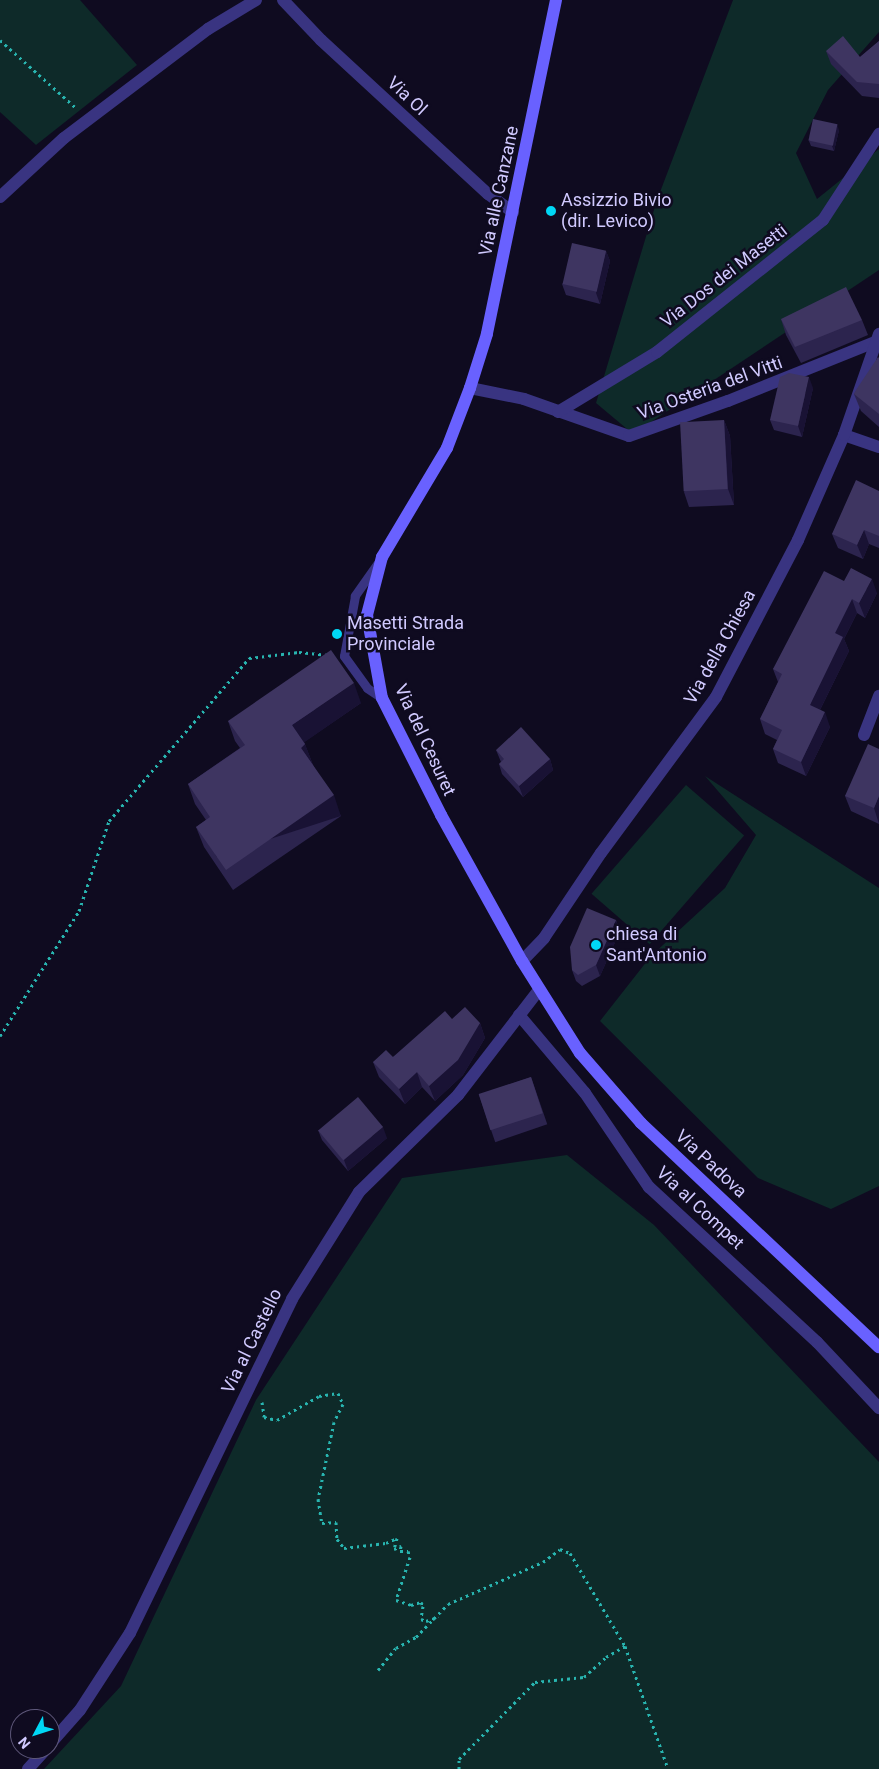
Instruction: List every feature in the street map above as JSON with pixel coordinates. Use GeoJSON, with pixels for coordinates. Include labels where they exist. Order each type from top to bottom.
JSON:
{"type":"FeatureCollection","features":[{"type":"Feature","properties":{"kind":"main road","name":"Via alle Canzane"},"geometry":{"type":"LineString","coordinates":[[470,388],[486,334],[556,0]]}},
{"type":"Feature","properties":{"kind":"main road","name":"Via del Cesuret"},"geometry":{"type":"LineString","coordinates":[[470,388],[447,448],[382,557],[367,615],[382,698],[539,990]]}},
{"type":"Feature","properties":{"kind":"main road","name":"Via Padova"},"geometry":{"type":"LineString","coordinates":[[539,990],[580,1053],[641,1124],[879,1347]]}},
{"type":"Feature","properties":{"kind":"street"},"geometry":{"type":"LineString","coordinates":[[0,197],[64,138],[208,29],[256,0]]}},
{"type":"Feature","properties":{"kind":"street","name":"Via Ol"},"geometry":{"type":"LineString","coordinates":[[283,0],[321,40],[488,194],[512,212]]}},
{"type":"Feature","properties":{"kind":"street","name":"Via Dos dei Masetti"},"geometry":{"type":"LineString","coordinates":[[558,412],[656,352],[823,220],[879,134]]}},
{"type":"Feature","properties":{"kind":"street","name":"Via Osteria del Vitti"},"geometry":{"type":"LineString","coordinates":[[470,388],[524,399],[629,436],[728,401],[877,339]]}},
{"type":"Feature","properties":{"kind":"street","name":"Via della Chiesa"},"geometry":{"type":"LineString","coordinates":[[522,961],[544,938],[601,853],[716,697],[798,540],[844,436],[877,339]]}},
{"type":"Feature","properties":{"kind":"street"},"geometry":{"type":"LineString","coordinates":[[844,436],[879,447]]}},
{"type":"Feature","properties":{"kind":"street"},"geometry":{"type":"LineString","coordinates":[[864,735],[879,696]]}},
{"type":"Feature","properties":{"kind":"street","name":"Via al Castello"},"geometry":{"type":"LineString","coordinates":[[60,1733],[80,1710],[130,1633],[292,1299],[354,1200],[458,1095],[539,990]]}},
{"type":"Feature","properties":{"kind":"street","name":"Via al Compet"},"geometry":{"type":"LineString","coordinates":[[519,1015],[585,1094],[648,1187],[817,1342],[879,1408]]}},
{"type":"Feature","properties":{"kind":"street"},"geometry":{"type":"LineString","coordinates":[[28,1769],[37,1759]]}},
{"type":"Feature","properties":{"kind":"lane"},"geometry":{"type":"LineString","coordinates":[[382,557],[355,596],[344,656],[367,688],[382,698]]}},
{"type":"Feature","properties":{"kind":"path"},"geometry":{"type":"LineString","coordinates":[[0,40],[89,120]]}},
{"type":"Feature","properties":{"kind":"path"},"geometry":{"type":"LineString","coordinates":[[0,1036],[78,911],[109,820],[249,658],[299,652],[344,656]]}},
{"type":"Feature","properties":{"kind":"path"},"geometry":{"type":"LineString","coordinates":[[259,1398],[264,1417],[277,1420],[319,1396],[338,1393],[343,1404],[334,1422],[318,1499],[322,1523],[336,1522],[337,1539],[344,1548],[386,1543],[397,1538],[394,1549],[400,1546],[400,1551],[408,1551],[410,1557],[396,1600],[411,1604],[421,1602],[421,1619],[426,1621],[438,1617]]}},
{"type":"Feature","properties":{"kind":"path"},"geometry":{"type":"LineString","coordinates":[[378,1670],[396,1648],[416,1637],[438,1617],[448,1604],[472,1591],[506,1580],[543,1562],[560,1549],[570,1552],[625,1646],[668,1769]]}},
{"type":"Feature","properties":{"kind":"path"},"geometry":{"type":"LineString","coordinates":[[459,1769],[459,1759],[535,1682],[584,1677],[606,1657],[625,1646]]}},
{"type":"Feature","properties":{"kind":"green space"},"geometry":{"type":"Polygon","coordinates":[[[0,0],[80,0],[137,65],[36,145],[0,112],[0,0]]]}},
{"type":"Feature","properties":{"kind":"green space"},"geometry":{"type":"Polygon","coordinates":[[[733,0],[879,0],[879,32],[828,90],[796,153],[817,199],[879,149],[879,270],[633,434],[596,403],[657,200],[733,0]]]}},
{"type":"Feature","properties":{"kind":"green space"},"geometry":{"type":"Polygon","coordinates":[[[705,776],[879,888],[879,1186],[831,1209],[758,1178],[600,1021],[651,956],[725,888],[756,835],[705,776]]]}},
{"type":"Feature","properties":{"kind":"green space"},"geometry":{"type":"Polygon","coordinates":[[[686,785],[744,836],[650,944],[592,894],[686,785]]]}},
{"type":"Feature","properties":{"kind":"green space"},"geometry":{"type":"Polygon","coordinates":[[[567,1155],[654,1225],[879,1462],[879,1769],[44,1769],[53,1759],[60,1759],[60,1752],[121,1686],[256,1400],[402,1178],[567,1155]]]}},
{"type":"Feature","properties":{"kind":"building"},"geometry":{"type":"Polygon","coordinates":[[[843,36],[860,57],[879,41],[879,84],[857,82],[826,51],[843,36]]]}},
{"type":"Feature","properties":{"kind":"building"},"geometry":{"type":"Polygon","coordinates":[[[813,119],[837,124],[833,146],[808,141],[813,119]]]}},
{"type":"Feature","properties":{"kind":"building"},"geometry":{"type":"Polygon","coordinates":[[[572,243],[606,251],[597,292],[563,284],[572,243]]]}},
{"type":"Feature","properties":{"kind":"building"},"geometry":{"type":"Polygon","coordinates":[[[846,287],[862,320],[795,347],[781,319],[846,287]]]}},
{"type":"Feature","properties":{"kind":"building"},"geometry":{"type":"Polygon","coordinates":[[[879,358],[879,414],[854,394],[879,358]]]}},
{"type":"Feature","properties":{"kind":"building"},"geometry":{"type":"Polygon","coordinates":[[[789,373],[809,377],[798,426],[770,420],[780,377],[789,373]]]}},
{"type":"Feature","properties":{"kind":"building"},"geometry":{"type":"Polygon","coordinates":[[[724,420],[728,489],[684,491],[680,422],[724,420]]]}},
{"type":"Feature","properties":{"kind":"building"},"geometry":{"type":"Polygon","coordinates":[[[856,480],[879,491],[879,536],[864,530],[857,545],[832,534],[856,480]]]}},
{"type":"Feature","properties":{"kind":"building"},"geometry":{"type":"Polygon","coordinates":[[[851,568],[872,579],[859,603],[852,599],[835,633],[843,637],[810,705],[825,712],[801,762],[773,749],[782,730],[760,719],[782,674],[773,669],[824,571],[844,581],[851,568]]]}},
{"type":"Feature","properties":{"kind":"building"},"geometry":{"type":"Polygon","coordinates":[[[331,650],[354,683],[292,725],[305,744],[301,748],[334,795],[226,870],[196,827],[210,817],[188,784],[245,745],[228,721],[331,650]]]}},
{"type":"Feature","properties":{"kind":"building"},"geometry":{"type":"Polygon","coordinates":[[[521,727],[550,759],[519,786],[499,764],[504,759],[496,750],[521,727]]]}},
{"type":"Feature","properties":{"kind":"building"},"geometry":{"type":"Polygon","coordinates":[[[868,744],[879,749],[879,796],[874,808],[845,796],[868,744]]]}},
{"type":"Feature","properties":{"kind":"building","name":"chiesa di Sant'Antonio"},"geometry":{"type":"Polygon","coordinates":[[[587,908],[616,920],[596,965],[578,975],[572,970],[570,947],[587,908]]]}},
{"type":"Feature","properties":{"kind":"building"},"geometry":{"type":"Polygon","coordinates":[[[465,1007],[480,1023],[458,1060],[429,1086],[417,1072],[399,1089],[373,1062],[386,1050],[393,1057],[445,1011],[452,1019],[465,1007]]]}},
{"type":"Feature","properties":{"kind":"building"},"geometry":{"type":"Polygon","coordinates":[[[531,1077],[543,1113],[490,1130],[479,1094],[531,1077]]]}},
{"type":"Feature","properties":{"kind":"building"},"geometry":{"type":"Polygon","coordinates":[[[358,1097],[383,1127],[343,1160],[318,1130],[358,1097]]]}},
{"type":"Feature","properties":{"kind":"place","name":"Assizzio Bivio (dir. Levico)"},"geometry":{"type":"Point","coordinates":[551,211]}},
{"type":"Feature","properties":{"kind":"place","name":"Masetti Strada Provinciale"},"geometry":{"type":"Point","coordinates":[337,634]}},
{"type":"Feature","properties":{"kind":"place","name":"chiesa di Sant'Antonio"},"geometry":{"type":"Point","coordinates":[596,945]}}]}
